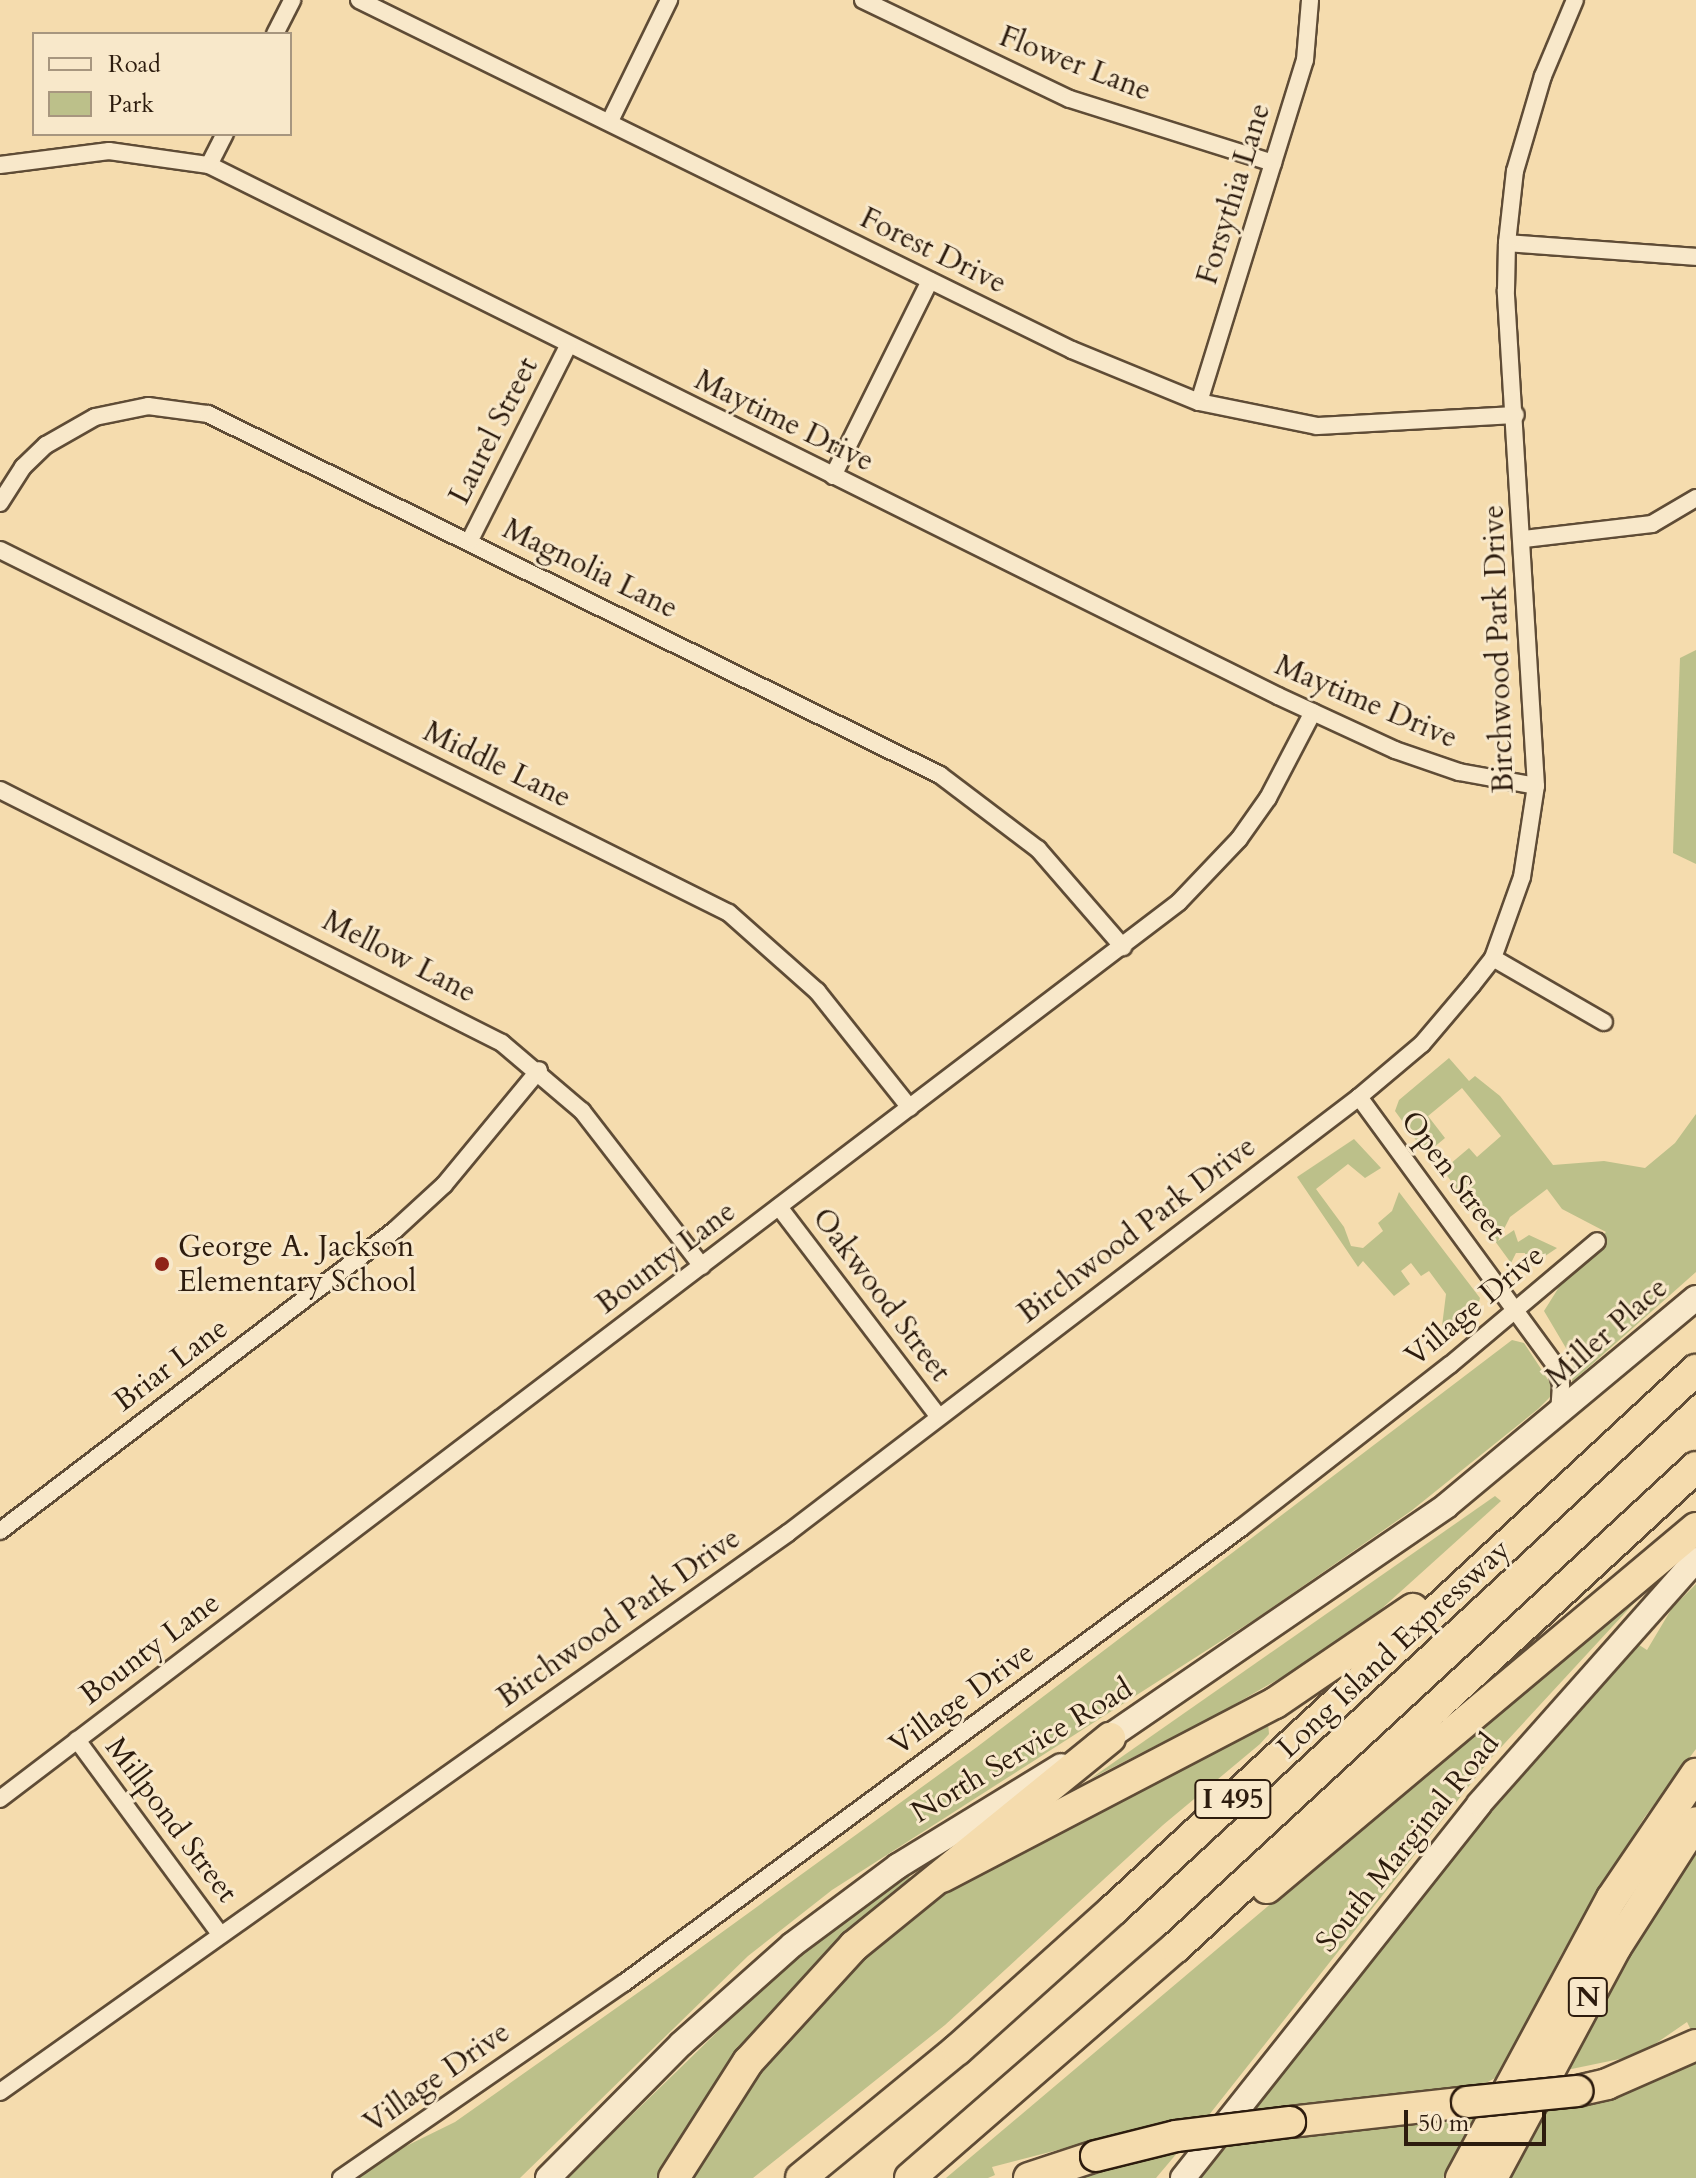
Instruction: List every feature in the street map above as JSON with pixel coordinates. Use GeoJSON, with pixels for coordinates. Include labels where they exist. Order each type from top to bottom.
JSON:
{"type":"FeatureCollection","features":[{"type":"Feature","properties":{"kind":"highway","name":"Long Island Expressway"},"geometry":{"type":"LineString","coordinates":[[801,2178],[957,2050],[1113,1910],[1696,1370]]}},
{"type":"Feature","properties":{"kind":"highway","name":"I 495"},"geometry":{"type":"LineString","coordinates":[[910,2178],[1175,1948],[1696,1467]]}},
{"type":"Feature","properties":{"kind":"highway"},"geometry":{"type":"LineString","coordinates":[[942,1877],[1275,1703],[1401,1618],[1581,1476]]}},
{"type":"Feature","properties":{"kind":"highway"},"geometry":{"type":"LineString","coordinates":[[1175,1948],[1234,1915],[1696,1528]]}},
{"type":"Feature","properties":{"kind":"highway"},"geometry":{"type":"LineString","coordinates":[[674,2178],[707,2122],[778,2025],[854,1946],[1110,1738]]}},
{"type":"Feature","properties":{"kind":"highway","name":"N"},"geometry":{"type":"LineString","coordinates":[[1461,2178],[1604,1911],[1696,1774]]}},
{"type":"Feature","properties":{"kind":"highway","name":"N"},"geometry":{"type":"LineString","coordinates":[[1492,2178],[1616,1947],[1696,1822]]}},
{"type":"Feature","properties":{"kind":"highway"},"geometry":{"type":"LineString","coordinates":[[1029,2178],[1096,2156],[1176,2136],[1577,2091],[1607,2084],[1696,2045]]}},
{"type":"Feature","properties":{"kind":"main road","name":"Miller Place"},"geometry":{"type":"LineString","coordinates":[[1559,1416],[1696,1298]]}},
{"type":"Feature","properties":{"kind":"main road","name":"North Service Road"},"geometry":{"type":"LineString","coordinates":[[548,2178],[681,2044],[792,1945],[898,1866],[1110,1738],[1446,1506],[1559,1416]]}},
{"type":"Feature","properties":{"kind":"main road","name":"South Marginal Road"},"geometry":{"type":"LineString","coordinates":[[1183,2178],[1479,1804],[1606,1655],[1696,1560]]}},
{"type":"Feature","properties":{"kind":"street"},"geometry":{"type":"LineString","coordinates":[[276,32],[292,0]]}},
{"type":"Feature","properties":{"kind":"street","name":"Forest Drive"},"geometry":{"type":"LineString","coordinates":[[359,0],[1072,350],[1199,402],[1257,418],[1317,426],[1516,415]]}},
{"type":"Feature","properties":{"kind":"street"},"geometry":{"type":"LineString","coordinates":[[610,121],[669,0]]}},
{"type":"Feature","properties":{"kind":"street","name":"Flower Lane"},"geometry":{"type":"LineString","coordinates":[[863,0],[1070,99],[1273,163]]}},
{"type":"Feature","properties":{"kind":"street","name":"Forsythia Lane"},"geometry":{"type":"LineString","coordinates":[[1199,402],[1305,60],[1310,0]]}},
{"type":"Feature","properties":{"kind":"street","name":"Birchwood Park Drive"},"geometry":{"type":"LineString","coordinates":[[0,2092],[788,1533],[1359,1097],[1422,1044],[1493,958],[1522,877],[1536,786],[1524,539],[1506,290],[1507,243],[1515,171],[1543,76],[1575,0]]}},
{"type":"Feature","properties":{"kind":"street"},"geometry":{"type":"LineString","coordinates":[[209,165],[224,136]]}},
{"type":"Feature","properties":{"kind":"street","name":"Maytime Drive"},"geometry":{"type":"LineString","coordinates":[[0,165],[109,151],[209,165],[568,346],[1313,712],[1459,772],[1536,786]]}},
{"type":"Feature","properties":{"kind":"street"},"geometry":{"type":"LineString","coordinates":[[1507,243],[1696,257]]}},
{"type":"Feature","properties":{"kind":"street"},"geometry":{"type":"LineString","coordinates":[[833,476],[930,281]]}},
{"type":"Feature","properties":{"kind":"street","name":"Laurel Street"},"geometry":{"type":"LineString","coordinates":[[470,540],[568,346]]}},
{"type":"Feature","properties":{"kind":"street","name":"Magnolia Lane"},"geometry":{"type":"LineString","coordinates":[[0,503],[23,467],[70,429],[121,409],[183,408],[208,414],[470,540],[940,775],[1038,849],[1123,947]]}},
{"type":"Feature","properties":{"kind":"street"},"geometry":{"type":"LineString","coordinates":[[1524,539],[1652,524],[1696,498]]}},
{"type":"Feature","properties":{"kind":"street","name":"Middle Lane"},"geometry":{"type":"LineString","coordinates":[[0,550],[729,913],[817,991],[910,1108]]}},
{"type":"Feature","properties":{"kind":"street","name":"Bounty Lane"},"geometry":{"type":"LineString","coordinates":[[0,1799],[1179,902],[1239,839],[1268,798],[1313,712]]}},
{"type":"Feature","properties":{"kind":"street","name":"Mellow Lane"},"geometry":{"type":"LineString","coordinates":[[0,790],[466,1021],[539,1070],[582,1111],[702,1266]]}},
{"type":"Feature","properties":{"kind":"street"},"geometry":{"type":"LineString","coordinates":[[1493,958],[1604,1022]]}},
{"type":"Feature","properties":{"kind":"street","name":"Briar Lane"},"geometry":{"type":"LineString","coordinates":[[0,1531],[395,1230],[444,1185],[539,1070]]}},
{"type":"Feature","properties":{"kind":"street","name":"Open Street"},"geometry":{"type":"LineString","coordinates":[[1359,1097],[1517,1308],[1555,1365],[1561,1385],[1559,1416]]}},
{"type":"Feature","properties":{"kind":"street","name":"Oakwood Street"},"geometry":{"type":"LineString","coordinates":[[779,1207],[938,1416]]}},
{"type":"Feature","properties":{"kind":"street","name":"Village Drive"},"geometry":{"type":"LineString","coordinates":[[341,2178],[624,1983],[1228,1537],[1597,1241]]}},
{"type":"Feature","properties":{"kind":"street","name":"Millpond Street"},"geometry":{"type":"LineString","coordinates":[[77,1740],[220,1934]]}},
{"type":"Feature","properties":{"kind":"green space"},"geometry":{"type":"Polygon","coordinates":[[[1696,650],[1696,864],[1673,853],[1680,658],[1696,650]]]}},
{"type":"Feature","properties":{"kind":"green space"},"geometry":{"type":"Polygon","coordinates":[[[1449,1058],[1469,1081],[1475,1076],[1500,1096],[1553,1165],[1604,1161],[1645,1168],[1675,1143],[1696,1114],[1696,1272],[1572,1382],[1573,1360],[1544,1311],[1576,1260],[1606,1232],[1562,1209],[1547,1189],[1510,1217],[1498,1241],[1514,1230],[1518,1242],[1529,1235],[1557,1248],[1526,1269],[1515,1267],[1526,1264],[1525,1253],[1516,1253],[1511,1263],[1443,1170],[1469,1148],[1477,1157],[1501,1136],[1462,1088],[1428,1116],[1445,1138],[1426,1154],[1395,1111],[1399,1100],[1449,1058]]]}},
{"type":"Feature","properties":{"kind":"green space"},"geometry":{"type":"Polygon","coordinates":[[[1354,1139],[1381,1168],[1365,1178],[1348,1164],[1316,1189],[1344,1227],[1351,1246],[1363,1248],[1383,1231],[1378,1223],[1392,1211],[1399,1192],[1480,1298],[1478,1306],[1441,1334],[1446,1294],[1429,1271],[1421,1276],[1411,1263],[1401,1271],[1410,1284],[1394,1296],[1363,1261],[1358,1267],[1297,1177],[1354,1139]]]}},
{"type":"Feature","properties":{"kind":"green space"},"geometry":{"type":"Polygon","coordinates":[[[1512,1340],[1524,1343],[1551,1384],[1550,1397],[1538,1409],[1411,1511],[1257,1618],[832,1890],[748,1956],[520,2178],[341,2178],[455,2122],[663,1975],[977,1747],[1512,1340]]]}},
{"type":"Feature","properties":{"kind":"green space"},"geometry":{"type":"Polygon","coordinates":[[[1495,1496],[1501,1501],[1348,1639],[1218,1714],[1090,1779],[1495,1496]]]}},
{"type":"Feature","properties":{"kind":"green space"},"geometry":{"type":"Polygon","coordinates":[[[1660,1575],[1492,1757],[1205,2120],[1112,2136],[992,2167],[995,2175],[988,2178],[946,2178],[1660,1575]]]}},
{"type":"Feature","properties":{"kind":"green space"},"geometry":{"type":"Polygon","coordinates":[[[1696,1584],[1696,1749],[1644,1818],[1562,1953],[1497,2077],[1484,2084],[1246,2114],[1539,1749],[1636,1643],[1647,1650],[1672,1608],[1696,1584]]]}},
{"type":"Feature","properties":{"kind":"green space"},"geometry":{"type":"Polygon","coordinates":[[[1268,1723],[1269,1734],[1260,1744],[1163,1825],[945,2025],[753,2178],[689,2178],[736,2093],[816,1994],[905,1917],[980,1865],[1268,1723]]]}},
{"type":"Feature","properties":{"kind":"green space"},"geometry":{"type":"Polygon","coordinates":[[[1696,1842],[1696,2029],[1692,2032],[1687,2022],[1639,2055],[1557,2072],[1696,1842]]]}},
{"type":"Feature","properties":{"kind":"green space"},"geometry":{"type":"Polygon","coordinates":[[[909,1875],[911,1884],[794,1986],[730,2061],[658,2178],[567,2178],[782,1969],[909,1875]]]}},
{"type":"Feature","properties":{"kind":"green space"},"geometry":{"type":"Polygon","coordinates":[[[1696,2060],[1696,2178],[1504,2178],[1542,2106],[1696,2060]]]}},
{"type":"Feature","properties":{"kind":"green space"},"geometry":{"type":"Polygon","coordinates":[[[1481,2114],[1443,2178],[1201,2178],[1232,2140],[1481,2114]]]}},
{"type":"Feature","properties":{"kind":"green space"},"geometry":{"type":"Polygon","coordinates":[[[1183,2146],[1156,2178],[1058,2178],[1183,2146]]]}},
{"type":"Feature","properties":{"kind":"place","name":"George A. Jackson Elementary School"},"geometry":{"type":"Point","coordinates":[162,1264]}}]}
